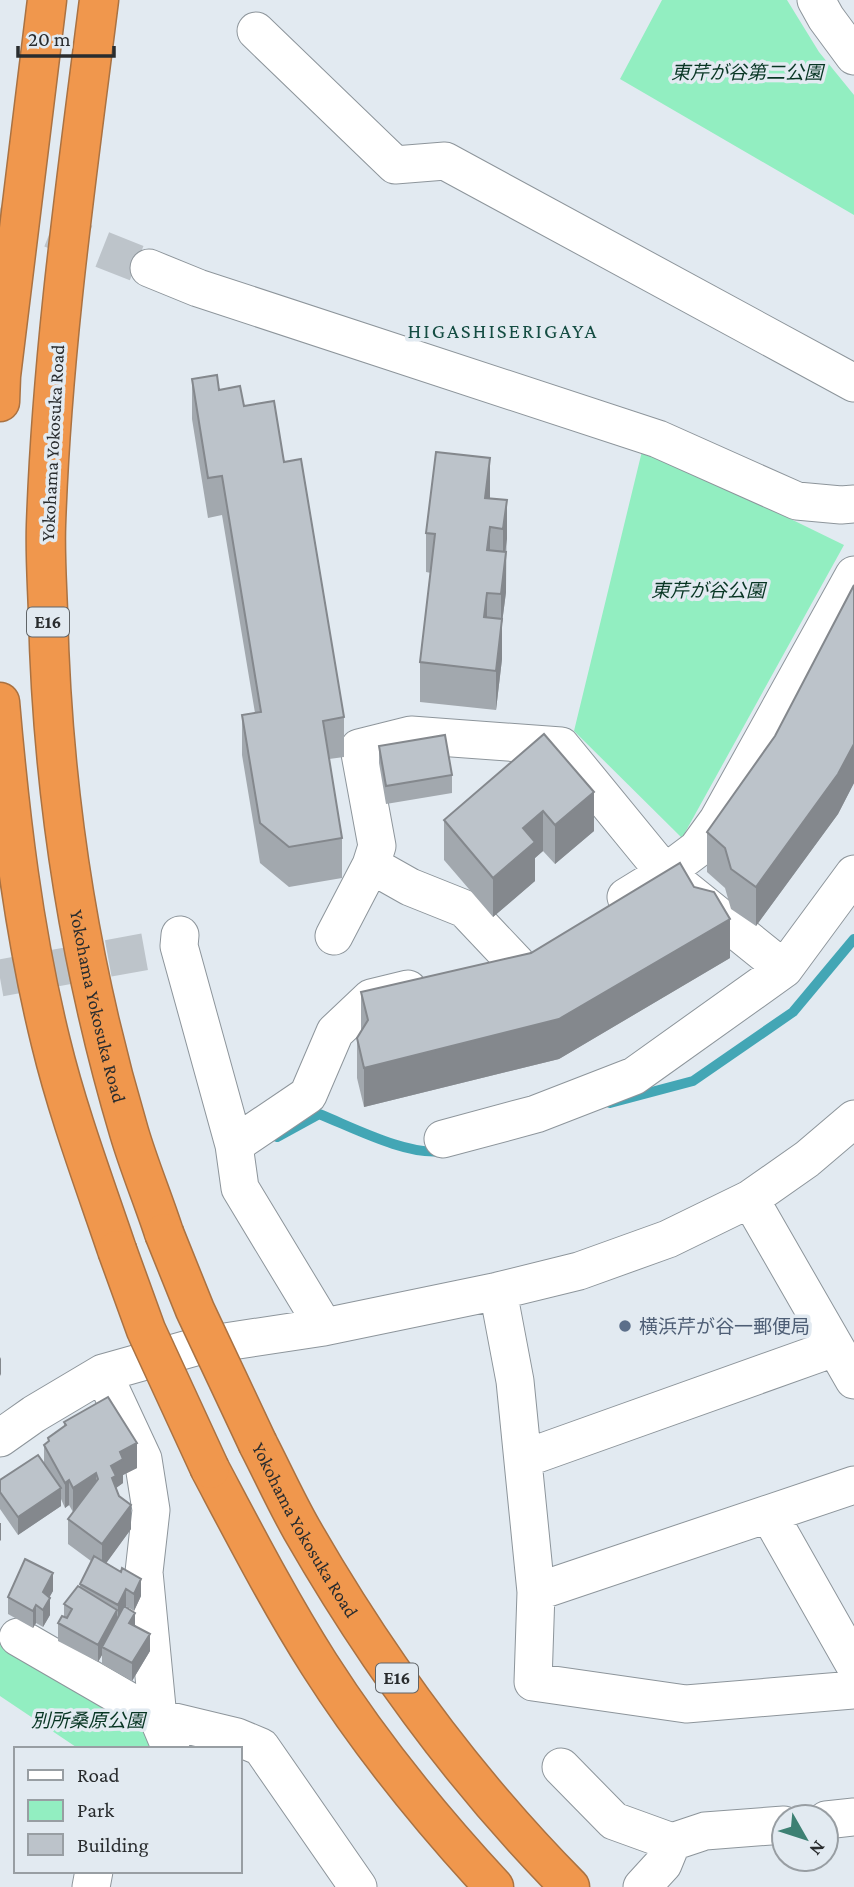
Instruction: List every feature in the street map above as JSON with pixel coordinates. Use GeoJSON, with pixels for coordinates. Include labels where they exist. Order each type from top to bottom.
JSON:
{"type":"FeatureCollection","features":[{"type":"Feature","properties":{"kind":"highway"},"geometry":{"type":"LineString","coordinates":[[0,402],[47,0]]}},
{"type":"Feature","properties":{"kind":"highway","name":"Yokohama Yokosuka Road"},"geometry":{"type":"LineString","coordinates":[[99,0],[54,369],[46,528],[49,670],[61,803],[78,916],[103,1034],[129,1134],[194,1310],[302,1529],[364,1630],[423,1717],[488,1797],[570,1887]]}},
{"type":"Feature","properties":{"kind":"highway"},"geometry":{"type":"LineString","coordinates":[[0,702],[9,813],[25,926],[51,1045],[83,1150],[146,1329],[210,1469],[258,1560],[320,1665],[385,1759],[483,1887]]}},
{"type":"Feature","properties":{"kind":"highway"},"geometry":{"type":"LineString","coordinates":[[448,1838],[494,1887]]}},
{"type":"Feature","properties":{"kind":"street"},"geometry":{"type":"LineString","coordinates":[[816,0],[854,56]]}},
{"type":"Feature","properties":{"kind":"street"},"geometry":{"type":"LineString","coordinates":[[256,31],[395,165],[445,161],[854,383]]}},
{"type":"Feature","properties":{"kind":"street"},"geometry":{"type":"LineString","coordinates":[[149,268],[198,288],[658,439],[797,501],[854,504]]}},
{"type":"Feature","properties":{"kind":"street"},"geometry":{"type":"LineString","coordinates":[[598,914],[665,873],[697,849],[718,820],[854,575]]}},
{"type":"Feature","properties":{"kind":"street"},"geometry":{"type":"LineString","coordinates":[[334,936],[377,846],[359,748],[411,735],[561,746],[665,873],[784,969]]}},
{"type":"Feature","properties":{"kind":"street"},"geometry":{"type":"LineString","coordinates":[[370,865],[410,887],[465,909],[529,956],[476,972]]}},
{"type":"Feature","properties":{"kind":"street"},"geometry":{"type":"LineString","coordinates":[[443,1139],[536,1114],[634,1076],[784,969],[854,874]]}},
{"type":"Feature","properties":{"kind":"street"},"geometry":{"type":"LineString","coordinates":[[173,943],[234,1145],[240,1188],[324,1327]]}},
{"type":"Feature","properties":{"kind":"street"},"geometry":{"type":"LineString","coordinates":[[234,1145],[308,1095],[335,1032],[371,998],[437,982]]}},
{"type":"Feature","properties":{"kind":"street"},"geometry":{"type":"LineString","coordinates":[[0,1438],[34,1413],[103,1373],[199,1346],[324,1327],[498,1291],[579,1271],[668,1239],[750,1199],[807,1159],[854,1119]]}},
{"type":"Feature","properties":{"kind":"street"},"geometry":{"type":"LineString","coordinates":[[750,1199],[854,1380]]}},
{"type":"Feature","properties":{"kind":"street"},"geometry":{"type":"LineString","coordinates":[[498,1291],[515,1381],[536,1592],[533,1682],[686,1704],[854,1690]]}},
{"type":"Feature","properties":{"kind":"street"},"geometry":{"type":"LineString","coordinates":[[523,1459],[834,1348]]}},
{"type":"Feature","properties":{"kind":"street"},"geometry":{"type":"LineString","coordinates":[[103,1373],[143,1459],[151,1510],[144,1572],[164,1734]]}},
{"type":"Feature","properties":{"kind":"street"},"geometry":{"type":"LineString","coordinates":[[536,1592],[854,1485]]}},
{"type":"Feature","properties":{"kind":"street"},"geometry":{"type":"LineString","coordinates":[[769,1514],[854,1664]]}},
{"type":"Feature","properties":{"kind":"street"},"geometry":{"type":"LineString","coordinates":[[18,1637],[164,1734],[237,1737],[261,1747],[358,1887]]}},
{"type":"Feature","properties":{"kind":"street"},"geometry":{"type":"LineString","coordinates":[[561,1767],[614,1821],[672,1842],[705,1831],[770,1826]]}},
{"type":"Feature","properties":{"kind":"street"},"geometry":{"type":"LineString","coordinates":[[642,1887],[663,1864],[672,1842]]}},
{"type":"Feature","properties":{"kind":"green space","name":"東芹が谷第二公園"},"geometry":{"type":"Polygon","coordinates":[[[662,0],[787,0],[819,52],[854,95],[854,215],[620,79],[662,0]]]}},
{"type":"Feature","properties":{"kind":"green space","name":"東芹が谷公園"},"geometry":{"type":"Polygon","coordinates":[[[643,447],[844,545],[682,838],[574,731],[643,447]]]}},
{"type":"Feature","properties":{"kind":"green space","name":"別所桑原公園"},"geometry":{"type":"Polygon","coordinates":[[[0,1636],[152,1725],[160,1747],[76,1747],[0,1696],[0,1636]]]}},
{"type":"Feature","properties":{"kind":"building"},"geometry":{"type":"Polygon","coordinates":[[[217,375],[219,390],[240,386],[244,406],[274,401],[284,462],[301,459],[344,717],[323,721],[342,838],[289,847],[260,823],[242,715],[261,712],[222,476],[208,478],[192,379],[217,375]]]}},
{"type":"Feature","properties":{"kind":"building"},"geometry":{"type":"Polygon","coordinates":[[[436,452],[490,458],[485,498],[507,500],[503,529],[490,527],[487,550],[506,552],[501,594],[487,593],[484,617],[502,619],[496,671],[420,662],[435,534],[426,533],[436,452]]]}},
{"type":"Feature","properties":{"kind":"building"},"geometry":{"type":"Polygon","coordinates":[[[854,585],[854,744],[838,774],[756,887],[731,869],[725,848],[707,832],[775,736],[854,585]]]}},
{"type":"Feature","properties":{"kind":"building"},"geometry":{"type":"Polygon","coordinates":[[[544,734],[594,792],[555,825],[543,811],[523,828],[535,842],[493,878],[444,820],[544,734]]]}},
{"type":"Feature","properties":{"kind":"building"},"geometry":{"type":"Polygon","coordinates":[[[445,735],[452,775],[386,786],[379,746],[445,735]]]}},
{"type":"Feature","properties":{"kind":"building"},"geometry":{"type":"Polygon","coordinates":[[[680,863],[694,887],[714,892],[730,919],[559,1019],[364,1068],[357,1038],[368,1020],[361,992],[531,953],[680,863]]]}},
{"type":"Feature","properties":{"kind":"building"},"geometry":{"type":"Polygon","coordinates":[[[108,1397],[137,1443],[120,1452],[123,1459],[111,1466],[116,1476],[112,1478],[119,1496],[131,1505],[102,1544],[68,1519],[98,1479],[96,1473],[73,1488],[69,1480],[65,1483],[44,1445],[49,1441],[48,1438],[66,1425],[64,1422],[108,1397]]]}},
{"type":"Feature","properties":{"kind":"building"},"geometry":{"type":"Polygon","coordinates":[[[38,1455],[61,1488],[18,1517],[0,1492],[0,1480],[38,1455]]]}},
{"type":"Feature","properties":{"kind":"building"},"geometry":{"type":"Polygon","coordinates":[[[94,1556],[121,1572],[122,1568],[141,1579],[134,1594],[126,1589],[118,1605],[80,1584],[94,1556]]]}},
{"type":"Feature","properties":{"kind":"building"},"geometry":{"type":"Polygon","coordinates":[[[25,1559],[53,1573],[43,1592],[50,1598],[43,1610],[36,1605],[33,1611],[8,1597],[25,1559]]]}},
{"type":"Feature","properties":{"kind":"building"},"geometry":{"type":"Polygon","coordinates":[[[78,1586],[117,1610],[98,1645],[58,1623],[62,1616],[67,1618],[72,1609],[64,1604],[78,1586]]]}},
{"type":"Feature","properties":{"kind":"building"},"geometry":{"type":"Polygon","coordinates":[[[124,1606],[135,1613],[129,1623],[150,1634],[132,1663],[102,1647],[124,1606]]]}},
{"type":"Feature","properties":{"kind":"waterway"},"geometry":{"type":"LineString","coordinates":[[610,1103],[693,1081],[793,1012],[854,939]]}},
{"type":"Feature","properties":{"kind":"waterway"},"geometry":{"type":"LineString","coordinates":[[277,1137],[319,1114],[396,1145],[442,1151]]}},
{"type":"Feature","properties":{"kind":"tunnel"},"geometry":{"type":"LineString","coordinates":[[0,209],[149,268]]}},
{"type":"Feature","properties":{"kind":"tunnel"},"geometry":{"type":"LineString","coordinates":[[0,978],[160,949]]}},
{"type":"Feature","properties":{"kind":"place","name":"横浜芹が谷一郵便局"},"geometry":{"type":"Point","coordinates":[625,1326]}},
{"type":"Feature","properties":{"kind":"district","name":"HIGASHISERIGAYA"},"geometry":{"type":"Point","coordinates":[503,331]}}]}
